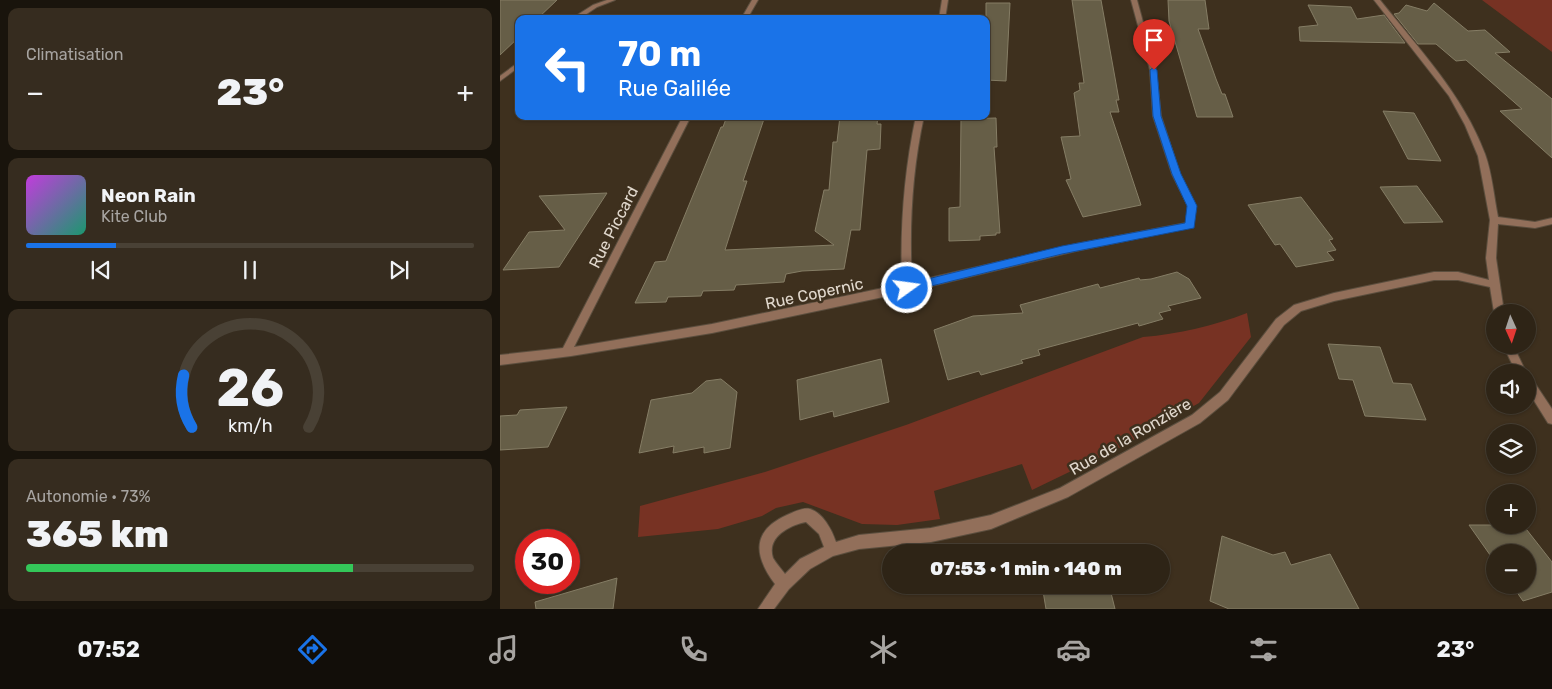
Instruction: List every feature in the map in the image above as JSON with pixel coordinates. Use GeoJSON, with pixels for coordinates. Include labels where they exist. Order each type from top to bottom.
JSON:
{"type":"FeatureCollection","features":[{"type":"Feature","properties":{"kind":"street"},"geometry":{"type":"LineString","coordinates":[[580,15],[595,6],[612,0]]}},
{"type":"Feature","properties":{"kind":"street"},"geometry":{"type":"LineString","coordinates":[[746,15],[755,0]]}},
{"type":"Feature","properties":{"kind":"street"},"geometry":{"type":"LineString","coordinates":[[943,15],[945,0]]}},
{"type":"Feature","properties":{"kind":"street","name":"Rue Copernic"},"geometry":{"type":"LineString","coordinates":[[500,360],[566,352],[744,323],[907,288],[1062,250],[1190,226],[1192,206],[1176,174],[1157,116],[1154,70],[1134,0]]}},
{"type":"Feature","properties":{"kind":"street"},"geometry":{"type":"LineString","coordinates":[[1377,0],[1452,95],[1469,125],[1482,156],[1494,220],[1491,258],[1493,284],[1497,304]]}},
{"type":"Feature","properties":{"kind":"street"},"geometry":{"type":"LineString","coordinates":[[500,79],[515,67]]}},
{"type":"Feature","properties":{"kind":"street","name":"Rue Piccard"},"geometry":{"type":"LineString","coordinates":[[566,352],[685,120]]}},
{"type":"Feature","properties":{"kind":"street"},"geometry":{"type":"LineString","coordinates":[[907,288],[906,217],[911,159],[919,120]]}},
{"type":"Feature","properties":{"kind":"street"},"geometry":{"type":"LineString","coordinates":[[1494,220],[1535,225],[1552,221]]}},
{"type":"Feature","properties":{"kind":"street","name":"Rue de la Ronzière"},"geometry":{"type":"LineString","coordinates":[[765,609],[784,584],[805,564],[831,550],[858,542],[931,534],[991,522],[1064,493],[1196,419],[1224,396],[1280,322],[1298,308],[1334,297],[1434,276],[1458,276],[1493,284]]}},
{"type":"Feature","properties":{"kind":"street"},"geometry":{"type":"LineString","coordinates":[[1536,394],[1552,419]]}},
{"type":"Feature","properties":{"kind":"street"},"geometry":{"type":"LineString","coordinates":[[784,584],[771,565],[766,553],[769,540],[778,526],[792,518],[808,515],[822,525],[828,535],[831,550]]}},
{"type":"Feature","properties":{"kind":"shaded area"},"geometry":{"type":"Polygon","coordinates":[[[1482,0],[1552,0],[1552,52],[1482,0]]]}},
{"type":"Feature","properties":{"kind":"shaded area"},"geometry":{"type":"Polygon","coordinates":[[[1247,313],[1251,337],[1199,403],[1121,447],[1032,490],[1022,464],[934,491],[940,519],[897,525],[862,524],[803,502],[776,508],[762,516],[718,529],[638,537],[640,506],[765,472],[906,425],[1143,337],[1196,329],[1247,313]]]}},
{"type":"Feature","properties":{"kind":"building"},"geometry":{"type":"Polygon","coordinates":[[[500,0],[557,0],[541,15],[515,15],[515,41],[500,55],[500,0]]]}},
{"type":"Feature","properties":{"kind":"building"},"geometry":{"type":"Polygon","coordinates":[[[1072,0],[1101,0],[1119,100],[1116,100],[1119,112],[1110,112],[1141,205],[1083,217],[1066,180],[1071,179],[1061,137],[1080,136],[1074,93],[1080,90],[1079,83],[1084,83],[1072,0]]]}},
{"type":"Feature","properties":{"kind":"building"},"geometry":{"type":"Polygon","coordinates":[[[1168,0],[1205,0],[1209,29],[1198,29],[1216,79],[1222,94],[1225,94],[1233,117],[1197,117],[1169,21],[1168,0]]]}},
{"type":"Feature","properties":{"kind":"building"},"geometry":{"type":"Polygon","coordinates":[[[986,3],[1010,3],[1006,81],[990,80],[990,15],[986,15],[986,3]]]}},
{"type":"Feature","properties":{"kind":"building"},"geometry":{"type":"Polygon","coordinates":[[[1434,3],[1468,31],[1485,30],[1510,52],[1495,53],[1552,99],[1552,158],[1500,111],[1522,109],[1466,60],[1456,61],[1436,44],[1418,44],[1394,14],[1399,13],[1406,5],[1427,11],[1434,3]]]}},
{"type":"Feature","properties":{"kind":"building"},"geometry":{"type":"Polygon","coordinates":[[[1308,5],[1351,7],[1357,19],[1384,15],[1405,43],[1300,41],[1299,27],[1318,25],[1308,5]]]}},
{"type":"Feature","properties":{"kind":"building"},"geometry":{"type":"Polygon","coordinates":[[[1383,111],[1414,113],[1441,161],[1408,159],[1383,111]]]}},
{"type":"Feature","properties":{"kind":"building"},"geometry":{"type":"Polygon","coordinates":[[[990,118],[996,118],[997,147],[994,147],[1000,233],[980,236],[980,240],[949,241],[949,208],[960,207],[961,120],[990,120],[990,118]]]}},
{"type":"Feature","properties":{"kind":"building"},"geometry":{"type":"Polygon","coordinates":[[[726,120],[764,120],[743,181],[747,181],[725,250],[834,245],[815,231],[824,190],[829,190],[833,142],[837,142],[840,120],[878,120],[877,124],[881,124],[880,149],[867,150],[860,230],[851,230],[844,269],[802,271],[786,274],[784,282],[736,285],[734,290],[703,291],[701,296],[668,297],[666,302],[635,303],[655,262],[666,261],[721,127],[723,127],[726,120]]]}},
{"type":"Feature","properties":{"kind":"building"},"geometry":{"type":"Polygon","coordinates":[[[1417,186],[1443,222],[1404,223],[1380,187],[1417,186]]]}},
{"type":"Feature","properties":{"kind":"building"},"geometry":{"type":"Polygon","coordinates":[[[607,193],[559,267],[503,270],[529,232],[565,230],[539,196],[607,193]]]}},
{"type":"Feature","properties":{"kind":"building"},"geometry":{"type":"Polygon","coordinates":[[[1301,197],[1333,239],[1329,240],[1336,250],[1327,252],[1334,260],[1296,267],[1280,244],[1275,245],[1248,205],[1301,197]]]}},
{"type":"Feature","properties":{"kind":"building"},"geometry":{"type":"Polygon","coordinates":[[[1177,272],[1189,279],[1201,298],[1168,306],[1171,310],[1159,313],[1163,319],[1139,326],[1138,323],[1038,350],[1040,355],[1021,360],[1023,363],[981,375],[979,371],[948,380],[934,330],[973,316],[1023,313],[1020,305],[1098,284],[1100,288],[1139,278],[1140,280],[1151,279],[1177,272]]]}},
{"type":"Feature","properties":{"kind":"building"},"geometry":{"type":"Polygon","coordinates":[[[1328,344],[1380,347],[1393,383],[1411,384],[1426,420],[1365,416],[1353,380],[1339,379],[1328,344]]]}},
{"type":"Feature","properties":{"kind":"building"},"geometry":{"type":"Polygon","coordinates":[[[881,359],[889,402],[834,417],[833,411],[800,420],[797,380],[881,359]]]}},
{"type":"Feature","properties":{"kind":"building"},"geometry":{"type":"Polygon","coordinates":[[[721,379],[737,392],[730,448],[704,453],[704,447],[673,453],[674,446],[639,453],[651,400],[692,393],[706,381],[721,379]]]}},
{"type":"Feature","properties":{"kind":"building"},"geometry":{"type":"Polygon","coordinates":[[[567,407],[548,447],[500,450],[500,416],[517,415],[520,410],[567,407]]]}},
{"type":"Feature","properties":{"kind":"building"},"geometry":{"type":"Polygon","coordinates":[[[1469,525],[1486,525],[1486,534],[1530,534],[1552,562],[1552,592],[1523,601],[1518,594],[1536,594],[1536,544],[1486,544],[1486,549],[1469,525]]]}},
{"type":"Feature","properties":{"kind":"building"},"geometry":{"type":"Polygon","coordinates":[[[1222,536],[1273,555],[1285,552],[1291,565],[1330,554],[1359,609],[1229,609],[1210,601],[1222,536]]]}},
{"type":"Feature","properties":{"kind":"building"},"geometry":{"type":"Polygon","coordinates":[[[617,578],[613,609],[536,609],[535,602],[562,594],[580,594],[580,589],[617,578]]]}},
{"type":"Feature","properties":{"kind":"building"},"geometry":{"type":"Polygon","coordinates":[[[1044,594],[1111,594],[1115,609],[1046,609],[1044,594]]]}},
{"type":"Feature","properties":{"kind":"route"},"geometry":{"type":"LineString","coordinates":[[907,288],[1062,250],[1190,226],[1192,206],[1176,174],[1157,116],[1154,70]]}}]}
